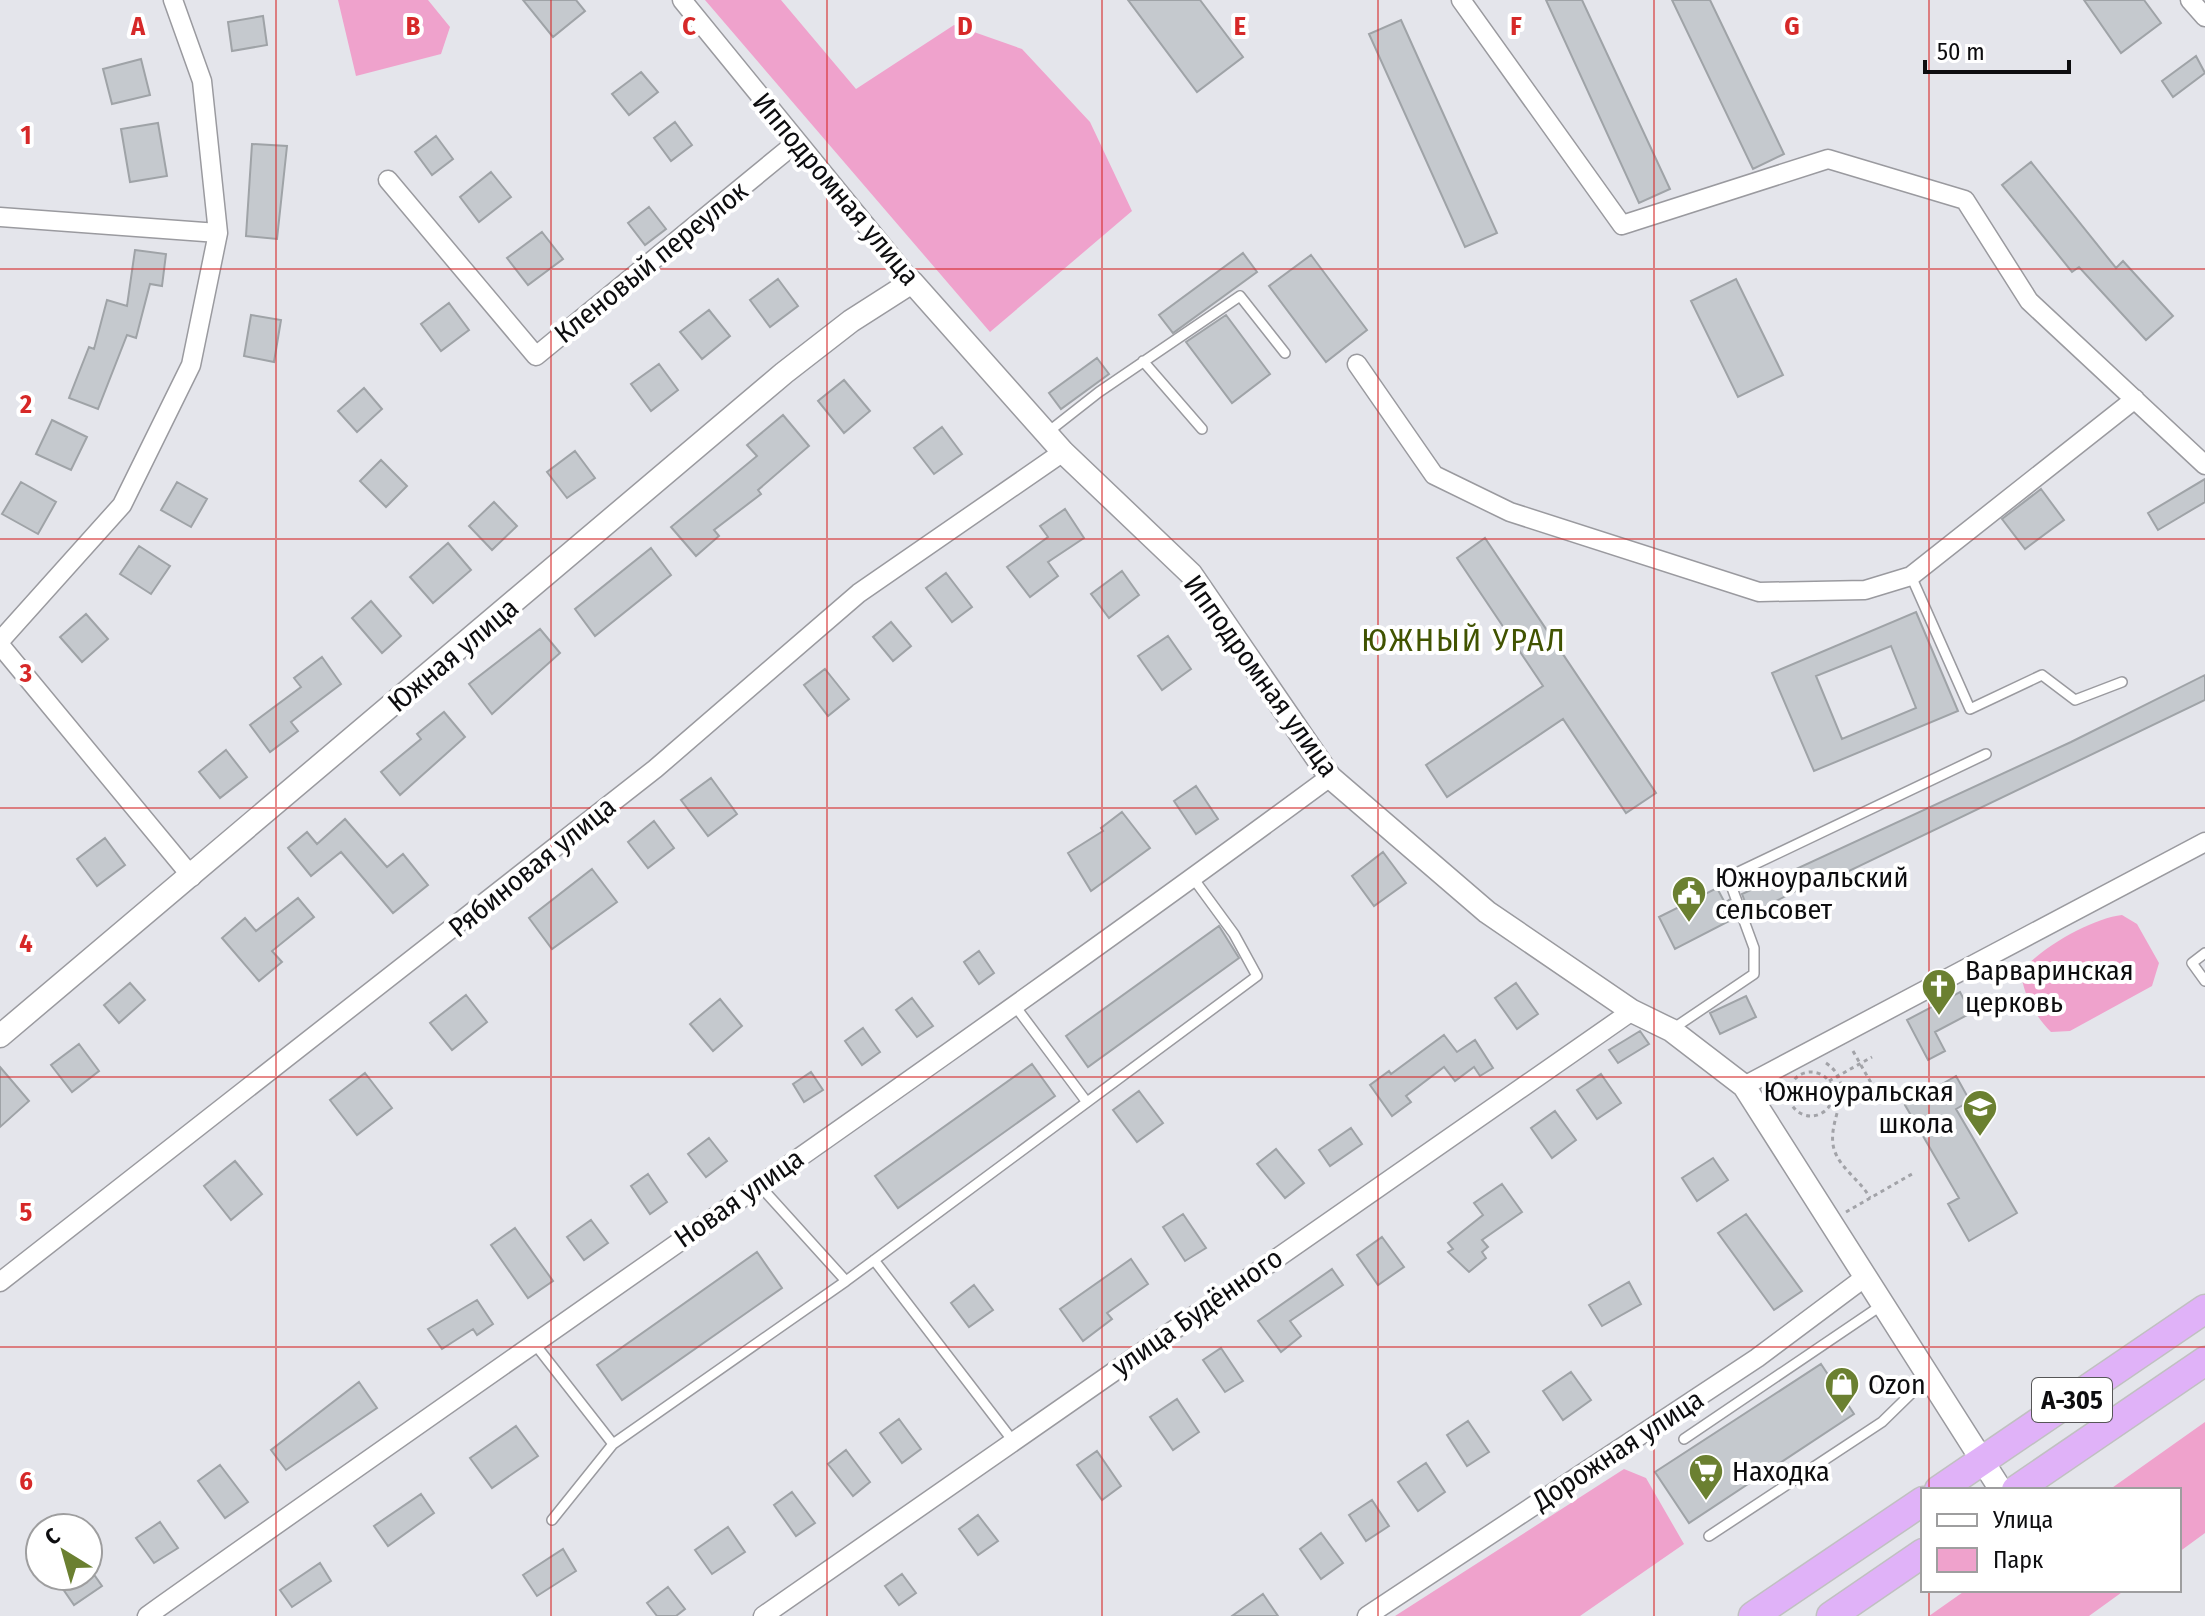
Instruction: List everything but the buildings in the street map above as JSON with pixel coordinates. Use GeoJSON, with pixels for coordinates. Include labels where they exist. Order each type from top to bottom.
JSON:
{"type":"FeatureCollection","features":[{"type":"Feature","properties":{"kind":"highway","name":"А-305"},"geometry":{"type":"LineString","coordinates":[[1942,1488],[2205,1309]]}},
{"type":"Feature","properties":{"kind":"highway","name":"А-305"},"geometry":{"type":"LineString","coordinates":[[2019,1488],[2205,1361]]}},
{"type":"Feature","properties":{"kind":"highway"},"geometry":{"type":"LineString","coordinates":[[1753,1616],[1921,1502]]}},
{"type":"Feature","properties":{"kind":"highway"},"geometry":{"type":"LineString","coordinates":[[1831,1616],[1921,1554]]}},
{"type":"Feature","properties":{"kind":"street"},"geometry":{"type":"LineString","coordinates":[[173,0],[202,81],[218,233],[191,365],[122,505],[0,643],[192,877]]}},
{"type":"Feature","properties":{"kind":"street","name":"Ипподромная улица"},"geometry":{"type":"LineString","coordinates":[[682,0],[912,282],[1063,452],[1191,574],[1330,777],[1487,912],[1632,1011],[1671,1030],[1744,1086],[2000,1488]]}},
{"type":"Feature","properties":{"kind":"street"},"geometry":{"type":"LineString","coordinates":[[1461,0],[1622,225],[1828,159],[1965,200],[2029,301],[2205,465]]}},
{"type":"Feature","properties":{"kind":"street"},"geometry":{"type":"LineString","coordinates":[[2190,0],[2205,17]]}},
{"type":"Feature","properties":{"kind":"street","name":"Кленовый переулок"},"geometry":{"type":"LineString","coordinates":[[388,180],[536,356],[797,142]]}},
{"type":"Feature","properties":{"kind":"street"},"geometry":{"type":"LineString","coordinates":[[0,217],[218,233]]}},
{"type":"Feature","properties":{"kind":"street","name":"Южная улица"},"geometry":{"type":"LineString","coordinates":[[0,1036],[192,877],[784,373],[851,321],[912,282]]}},
{"type":"Feature","properties":{"kind":"street"},"geometry":{"type":"LineString","coordinates":[[1357,364],[1434,475],[1510,512],[1759,592],[1865,590],[1911,576],[2135,399]]}},
{"type":"Feature","properties":{"kind":"street","name":"Рябиновая улица"},"geometry":{"type":"LineString","coordinates":[[0,1282],[643,778],[859,593],[1063,452]]}},
{"type":"Feature","properties":{"kind":"street","name":"Новая улица"},"geometry":{"type":"LineString","coordinates":[[147,1616],[533,1341],[1015,1006],[1330,777]]}},
{"type":"Feature","properties":{"kind":"street"},"geometry":{"type":"LineString","coordinates":[[1744,1086],[2205,842]]}},
{"type":"Feature","properties":{"kind":"street","name":"улица Будённого"},"geometry":{"type":"LineString","coordinates":[[763,1616],[1632,1011]]}},
{"type":"Feature","properties":{"kind":"street","name":"Дорожная улица"},"geometry":{"type":"LineString","coordinates":[[1367,1616],[1757,1358],[1864,1278]]}},
{"type":"Feature","properties":{"kind":"lane"},"geometry":{"type":"LineString","coordinates":[[1046,433],[1143,361],[1240,296],[1285,353]]}},
{"type":"Feature","properties":{"kind":"lane"},"geometry":{"type":"LineString","coordinates":[[1143,361],[1202,429]]}},
{"type":"Feature","properties":{"kind":"lane"},"geometry":{"type":"LineString","coordinates":[[1911,576],[1970,709],[2042,675],[2075,700],[2122,682]]}},
{"type":"Feature","properties":{"kind":"lane"},"geometry":{"type":"LineString","coordinates":[[1671,1030],[1754,974],[1754,948],[1728,877],[1986,754]]}},
{"type":"Feature","properties":{"kind":"lane"},"geometry":{"type":"LineString","coordinates":[[552,1520],[613,1444],[846,1281],[1257,976],[1234,934],[1193,878]]}},
{"type":"Feature","properties":{"kind":"lane"},"geometry":{"type":"LineString","coordinates":[[2205,953],[2192,963],[2205,981]]}},
{"type":"Feature","properties":{"kind":"lane"},"geometry":{"type":"LineString","coordinates":[[1015,1006],[1086,1101]]}},
{"type":"Feature","properties":{"kind":"lane"},"geometry":{"type":"LineString","coordinates":[[759,1185],[846,1281]]}},
{"type":"Feature","properties":{"kind":"lane"},"geometry":{"type":"LineString","coordinates":[[874,1260],[1013,1441]]}},
{"type":"Feature","properties":{"kind":"lane"},"geometry":{"type":"LineString","coordinates":[[1684,1439],[1882,1305]]}},
{"type":"Feature","properties":{"kind":"lane"},"geometry":{"type":"LineString","coordinates":[[533,1341],[613,1444]]}},
{"type":"Feature","properties":{"kind":"lane"},"geometry":{"type":"LineString","coordinates":[[1709,1536],[1882,1422],[1927,1378]]}},
{"type":"Feature","properties":{"kind":"path"},"geometry":{"type":"LineString","coordinates":[[1843,1034],[1879,1097]]}},
{"type":"Feature","properties":{"kind":"path"},"geometry":{"type":"LineString","coordinates":[[1800,1057],[1821,1060],[1831,1066],[1842,1085],[1842,1103],[1834,1118],[1831,1139],[1836,1155],[1870,1198]]}},
{"type":"Feature","properties":{"kind":"path"},"geometry":{"type":"LineString","coordinates":[[1829,1081],[1872,1057]]}},
{"type":"Feature","properties":{"kind":"path"},"geometry":{"type":"LineString","coordinates":[[1817,1073],[1829,1081],[1832,1102],[1824,1113],[1810,1117],[1796,1111],[1789,1090],[1797,1077],[1817,1073]]}},
{"type":"Feature","properties":{"kind":"path"},"geometry":{"type":"LineString","coordinates":[[1829,1222],[1912,1174]]}},
{"type":"Feature","properties":{"kind":"green space"},"geometry":{"type":"Polygon","coordinates":[[[338,0],[428,0],[450,27],[441,54],[356,76],[338,0]]]}},
{"type":"Feature","properties":{"kind":"green space"},"geometry":{"type":"Polygon","coordinates":[[[705,0],[781,0],[856,89],[954,25],[1022,49],[1090,122],[1132,211],[990,332],[705,0]]]}},
{"type":"Feature","properties":{"kind":"green space"},"geometry":{"type":"Polygon","coordinates":[[[2122,915],[2137,924],[2159,963],[2152,986],[2070,1031],[2051,1032],[2031,1005],[2021,973],[2039,954],[2067,936],[2096,922],[2122,915]]]}},
{"type":"Feature","properties":{"kind":"green space"},"geometry":{"type":"Polygon","coordinates":[[[2205,1422],[2205,1533],[2181,1551],[2181,1488],[2112,1488],[2205,1422]]]}},
{"type":"Feature","properties":{"kind":"green space"},"geometry":{"type":"Polygon","coordinates":[[[1624,1469],[1646,1478],[1684,1544],[1580,1616],[1395,1616],[1624,1469]]]}},
{"type":"Feature","properties":{"kind":"green space"},"geometry":{"type":"Polygon","coordinates":[[[1963,1592],[2122,1592],[2089,1616],[1929,1616],[1963,1592]]]}},
{"type":"Feature","properties":{"kind":"place","name":"Южноуральский сельсовет"},"geometry":{"type":"Point","coordinates":[1689,924]}},
{"type":"Feature","properties":{"kind":"place","name":"Варваринская церковь"},"geometry":{"type":"Point","coordinates":[1939,1017]}},
{"type":"Feature","properties":{"kind":"place","name":"Южноуральская школа"},"geometry":{"type":"Point","coordinates":[1980,1138]}},
{"type":"Feature","properties":{"kind":"place","name":"Ozon"},"geometry":{"type":"Point","coordinates":[1842,1415]}},
{"type":"Feature","properties":{"kind":"place","name":"Находка"},"geometry":{"type":"Point","coordinates":[1706,1502]}},
{"type":"Feature","properties":{"kind":"district","name":"ЮЖНЫЙ УРАЛ"},"geometry":{"type":"Point","coordinates":[1464,640]}}]}
